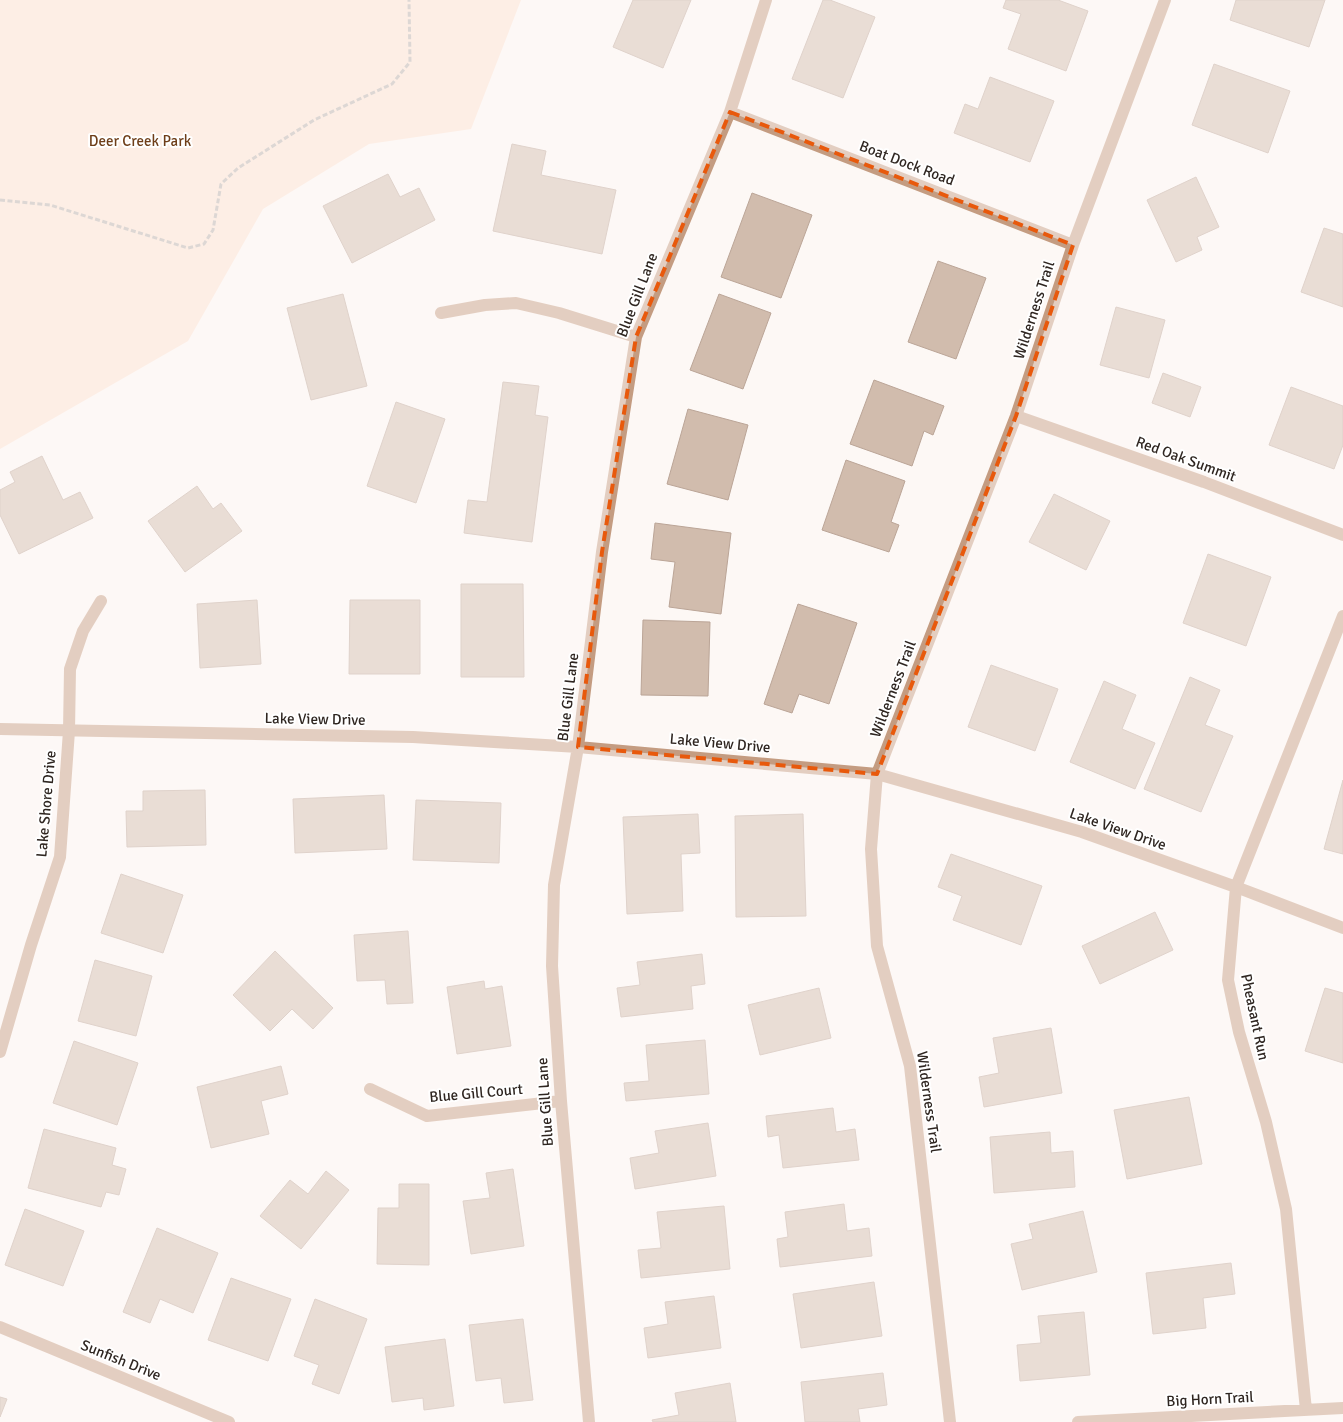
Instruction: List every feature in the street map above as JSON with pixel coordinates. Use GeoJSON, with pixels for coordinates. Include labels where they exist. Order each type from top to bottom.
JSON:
{"type":"FeatureCollection","features":[{"type":"Feature","properties":{"kind":"street","name":"Blue Gill Lane"},"geometry":{"type":"LineString","coordinates":[[588,1422],[561,1101],[552,966],[554,885],[578,747],[602,552],[636,337],[730,112],[766,0]]}},
{"type":"Feature","properties":{"kind":"street","name":"Wilderness Trail"},"geometry":{"type":"LineString","coordinates":[[950,1422],[910,1066],[877,946],[871,849],[878,774],[1016,416],[1073,245],[1164,0]]}},
{"type":"Feature","properties":{"kind":"street","name":"Boat Dock Road"},"geometry":{"type":"LineString","coordinates":[[730,112],[1073,245]]}},
{"type":"Feature","properties":{"kind":"street"},"geometry":{"type":"LineString","coordinates":[[442,313],[485,305],[516,302],[636,337]]}},
{"type":"Feature","properties":{"kind":"street","name":"Red Oak Summit"},"geometry":{"type":"LineString","coordinates":[[1016,416],[1204,482],[1343,534]]}},
{"type":"Feature","properties":{"kind":"street","name":"Lake Shore Drive"},"geometry":{"type":"LineString","coordinates":[[0,1052],[31,945],[60,857],[69,731],[70,669],[83,631],[101,600]]}},
{"type":"Feature","properties":{"kind":"street","name":"Pheasant Run"},"geometry":{"type":"LineString","coordinates":[[1306,1410],[1286,1209],[1266,1122],[1239,1032],[1228,980],[1236,887],[1343,616]]}},
{"type":"Feature","properties":{"kind":"street","name":"Lake View Drive"},"geometry":{"type":"LineString","coordinates":[[0,729],[413,737],[578,747],[878,774],[1082,832],[1236,887],[1343,928]]}},
{"type":"Feature","properties":{"kind":"street","name":"Blue Gill Court"},"geometry":{"type":"LineString","coordinates":[[370,1089],[427,1116],[561,1101]]}},
{"type":"Feature","properties":{"kind":"street","name":"Sunfish Drive"},"geometry":{"type":"LineString","coordinates":[[0,1328],[229,1422]]}},
{"type":"Feature","properties":{"kind":"street","name":"Big Horn Trail"},"geometry":{"type":"LineString","coordinates":[[1078,1422],[1343,1408]]}},
{"type":"Feature","properties":{"kind":"path"},"geometry":{"type":"LineString","coordinates":[[0,200],[50,205],[188,248],[204,244],[213,230],[221,184],[238,168],[314,120],[392,84],[410,62],[409,0]]}},
{"type":"Feature","properties":{"kind":"highlighted area"},"geometry":{"type":"Polygon","coordinates":[[[730,112],[1073,245],[1016,416],[877,774],[578,747],[602,552],[636,337],[730,112]]]}},
{"type":"Feature","properties":{"kind":"green space","name":"Deer Creek Park"},"geometry":{"type":"Polygon","coordinates":[[[0,0],[521,0],[471,129],[369,144],[263,209],[188,341],[0,449],[0,0]]]}},
{"type":"Feature","properties":{"kind":"building"},"geometry":{"type":"Polygon","coordinates":[[[633,0],[691,0],[663,68],[613,47],[633,0]]]}},
{"type":"Feature","properties":{"kind":"building"},"geometry":{"type":"Polygon","coordinates":[[[823,0],[830,0],[875,17],[843,98],[792,79],[823,0]]]}},
{"type":"Feature","properties":{"kind":"building"},"geometry":{"type":"Polygon","coordinates":[[[1006,0],[1058,0],[1088,11],[1066,71],[1008,49],[1021,14],[1003,8],[1006,0]]]}},
{"type":"Feature","properties":{"kind":"building"},"geometry":{"type":"Polygon","coordinates":[[[1236,0],[1325,0],[1309,47],[1230,20],[1236,0]]]}},
{"type":"Feature","properties":{"kind":"building"},"geometry":{"type":"Polygon","coordinates":[[[1214,64],[1290,91],[1268,153],[1192,125],[1214,64]]]}},
{"type":"Feature","properties":{"kind":"building"},"geometry":{"type":"Polygon","coordinates":[[[990,77],[1054,101],[1030,162],[954,133],[965,104],[978,109],[990,77]]]}},
{"type":"Feature","properties":{"kind":"building"},"geometry":{"type":"Polygon","coordinates":[[[512,144],[546,151],[541,175],[616,190],[602,254],[493,231],[512,144]]]}},
{"type":"Feature","properties":{"kind":"building"},"geometry":{"type":"Polygon","coordinates":[[[388,174],[400,197],[419,188],[435,220],[352,263],[323,206],[388,174]]]}},
{"type":"Feature","properties":{"kind":"building"},"geometry":{"type":"Polygon","coordinates":[[[1196,177],[1219,227],[1197,237],[1202,250],[1176,262],[1147,200],[1196,177]]]}},
{"type":"Feature","properties":{"kind":"building"},"geometry":{"type":"Polygon","coordinates":[[[752,193],[812,215],[781,298],[721,277],[752,193]]]}},
{"type":"Feature","properties":{"kind":"building"},"geometry":{"type":"Polygon","coordinates":[[[1324,228],[1343,234],[1343,307],[1301,292],[1324,228]]]}},
{"type":"Feature","properties":{"kind":"building"},"geometry":{"type":"Polygon","coordinates":[[[938,261],[986,278],[956,359],[908,342],[938,261]]]}},
{"type":"Feature","properties":{"kind":"building"},"geometry":{"type":"Polygon","coordinates":[[[343,294],[367,386],[311,400],[287,308],[343,294]]]}},
{"type":"Feature","properties":{"kind":"building"},"geometry":{"type":"Polygon","coordinates":[[[719,294],[771,313],[743,389],[690,370],[719,294]]]}},
{"type":"Feature","properties":{"kind":"building"},"geometry":{"type":"Polygon","coordinates":[[[1116,307],[1165,320],[1149,378],[1100,365],[1116,307]]]}},
{"type":"Feature","properties":{"kind":"building"},"geometry":{"type":"Polygon","coordinates":[[[1163,373],[1201,387],[1190,417],[1152,403],[1163,373]]]}},
{"type":"Feature","properties":{"kind":"building"},"geometry":{"type":"Polygon","coordinates":[[[874,380],[944,406],[933,435],[924,431],[912,466],[850,444],[874,380]]]}},
{"type":"Feature","properties":{"kind":"building"},"geometry":{"type":"Polygon","coordinates":[[[503,382],[539,386],[535,415],[548,417],[532,542],[464,533],[468,500],[487,502],[503,382]]]}},
{"type":"Feature","properties":{"kind":"building"},"geometry":{"type":"Polygon","coordinates":[[[1291,387],[1343,406],[1343,445],[1334,469],[1269,445],[1291,387]]]}},
{"type":"Feature","properties":{"kind":"building"},"geometry":{"type":"Polygon","coordinates":[[[396,402],[445,419],[416,503],[367,486],[396,402]]]}},
{"type":"Feature","properties":{"kind":"building"},"geometry":{"type":"Polygon","coordinates":[[[688,409],[748,425],[728,500],[667,484],[688,409]]]}},
{"type":"Feature","properties":{"kind":"building"},"geometry":{"type":"Polygon","coordinates":[[[42,456],[63,500],[80,492],[93,518],[19,554],[0,515],[0,490],[15,482],[10,472],[42,456]]]}},
{"type":"Feature","properties":{"kind":"building"},"geometry":{"type":"Polygon","coordinates":[[[846,460],[905,481],[891,522],[899,525],[889,552],[822,530],[846,460]]]}},
{"type":"Feature","properties":{"kind":"building"},"geometry":{"type":"Polygon","coordinates":[[[197,486],[213,509],[221,503],[242,531],[185,572],[148,521],[197,486]]]}},
{"type":"Feature","properties":{"kind":"building"},"geometry":{"type":"Polygon","coordinates":[[[1054,494],[1110,521],[1086,570],[1029,542],[1054,494]]]}},
{"type":"Feature","properties":{"kind":"building"},"geometry":{"type":"Polygon","coordinates":[[[655,523],[731,533],[721,614],[669,607],[675,562],[651,559],[655,523]]]}},
{"type":"Feature","properties":{"kind":"building"},"geometry":{"type":"Polygon","coordinates":[[[1208,554],[1271,577],[1246,646],[1183,623],[1208,554]]]}},
{"type":"Feature","properties":{"kind":"building"},"geometry":{"type":"Polygon","coordinates":[[[461,584],[523,584],[524,677],[461,677],[461,584]]]}},
{"type":"Feature","properties":{"kind":"building"},"geometry":{"type":"Polygon","coordinates":[[[257,600],[261,664],[200,668],[197,604],[257,600]]]}},
{"type":"Feature","properties":{"kind":"building"},"geometry":{"type":"Polygon","coordinates":[[[350,600],[420,600],[420,674],[349,674],[350,600]]]}},
{"type":"Feature","properties":{"kind":"building"},"geometry":{"type":"Polygon","coordinates":[[[798,604],[857,623],[829,704],[799,694],[792,713],[764,704],[798,604]]]}},
{"type":"Feature","properties":{"kind":"building"},"geometry":{"type":"Polygon","coordinates":[[[643,620],[710,622],[708,696],[641,695],[643,620]]]}},
{"type":"Feature","properties":{"kind":"building"},"geometry":{"type":"Polygon","coordinates":[[[991,665],[1058,689],[1035,751],[968,727],[991,665]]]}},
{"type":"Feature","properties":{"kind":"building"},"geometry":{"type":"Polygon","coordinates":[[[1190,677],[1220,690],[1205,725],[1233,736],[1201,812],[1144,789],[1190,677]]]}},
{"type":"Feature","properties":{"kind":"building"},"geometry":{"type":"Polygon","coordinates":[[[1104,681],[1136,695],[1122,729],[1155,743],[1135,789],[1070,762],[1104,681]]]}},
{"type":"Feature","properties":{"kind":"building"},"geometry":{"type":"Polygon","coordinates":[[[1343,780],[1343,854],[1324,849],[1343,780]]]}},
{"type":"Feature","properties":{"kind":"building"},"geometry":{"type":"Polygon","coordinates":[[[205,790],[206,845],[127,847],[126,811],[143,811],[143,791],[205,790]]]}},
{"type":"Feature","properties":{"kind":"building"},"geometry":{"type":"Polygon","coordinates":[[[384,795],[387,849],[295,853],[293,799],[384,795]]]}},
{"type":"Feature","properties":{"kind":"building"},"geometry":{"type":"Polygon","coordinates":[[[416,800],[501,803],[499,863],[413,860],[416,800]]]}},
{"type":"Feature","properties":{"kind":"building"},"geometry":{"type":"Polygon","coordinates":[[[698,814],[700,853],[681,854],[683,911],[627,914],[623,817],[698,814]]]}},
{"type":"Feature","properties":{"kind":"building"},"geometry":{"type":"Polygon","coordinates":[[[803,814],[806,916],[736,917],[735,816],[803,814]]]}},
{"type":"Feature","properties":{"kind":"building"},"geometry":{"type":"Polygon","coordinates":[[[951,854],[1042,886],[1021,945],[953,920],[962,896],[938,887],[951,854]]]}},
{"type":"Feature","properties":{"kind":"building"},"geometry":{"type":"Polygon","coordinates":[[[121,874],[183,895],[163,953],[101,933],[121,874]]]}},
{"type":"Feature","properties":{"kind":"building"},"geometry":{"type":"Polygon","coordinates":[[[1155,912],[1173,950],[1100,984],[1082,946],[1155,912]]]}},
{"type":"Feature","properties":{"kind":"building"},"geometry":{"type":"Polygon","coordinates":[[[408,931],[413,1003],[387,1004],[385,980],[357,981],[354,935],[408,931]]]}},
{"type":"Feature","properties":{"kind":"building"},"geometry":{"type":"Polygon","coordinates":[[[275,951],[333,1008],[313,1029],[292,1009],[270,1031],[233,995],[275,951]]]}},
{"type":"Feature","properties":{"kind":"building"},"geometry":{"type":"Polygon","coordinates":[[[702,954],[705,984],[691,986],[693,1009],[621,1017],[617,988],[640,985],[637,962],[702,954]]]}},
{"type":"Feature","properties":{"kind":"building"},"geometry":{"type":"Polygon","coordinates":[[[95,960],[152,976],[136,1036],[78,1021],[95,960]]]}},
{"type":"Feature","properties":{"kind":"building"},"geometry":{"type":"Polygon","coordinates":[[[484,981],[485,989],[502,986],[511,1046],[457,1054],[447,987],[484,981]]]}},
{"type":"Feature","properties":{"kind":"building"},"geometry":{"type":"Polygon","coordinates":[[[819,988],[831,1038],[760,1055],[748,1005],[819,988]]]}},
{"type":"Feature","properties":{"kind":"building"},"geometry":{"type":"Polygon","coordinates":[[[1325,988],[1343,993],[1343,1063],[1305,1051],[1325,988]]]}},
{"type":"Feature","properties":{"kind":"building"},"geometry":{"type":"Polygon","coordinates":[[[1051,1028],[1062,1093],[984,1107],[979,1077],[999,1073],[993,1038],[1051,1028]]]}},
{"type":"Feature","properties":{"kind":"building"},"geometry":{"type":"Polygon","coordinates":[[[705,1040],[709,1094],[626,1101],[624,1083],[649,1081],[646,1045],[705,1040]]]}},
{"type":"Feature","properties":{"kind":"building"},"geometry":{"type":"Polygon","coordinates":[[[74,1041],[138,1063],[117,1125],[53,1103],[74,1041]]]}},
{"type":"Feature","properties":{"kind":"building"},"geometry":{"type":"Polygon","coordinates":[[[281,1066],[288,1094],[261,1101],[269,1134],[211,1148],[197,1087],[281,1066]]]}},
{"type":"Feature","properties":{"kind":"building"},"geometry":{"type":"Polygon","coordinates":[[[1189,1097],[1202,1164],[1127,1179],[1114,1110],[1189,1097]]]}},
{"type":"Feature","properties":{"kind":"building"},"geometry":{"type":"Polygon","coordinates":[[[833,1108],[836,1132],[855,1129],[859,1160],[783,1168],[779,1135],[768,1137],[766,1116],[833,1108]]]}},
{"type":"Feature","properties":{"kind":"building"},"geometry":{"type":"Polygon","coordinates":[[[708,1123],[716,1176],[635,1189],[630,1158],[659,1153],[655,1131],[708,1123]]]}},
{"type":"Feature","properties":{"kind":"building"},"geometry":{"type":"Polygon","coordinates":[[[44,1129],[116,1148],[112,1165],[126,1169],[119,1195],[106,1192],[101,1207],[28,1188],[44,1129]]]}},
{"type":"Feature","properties":{"kind":"building"},"geometry":{"type":"Polygon","coordinates":[[[1050,1132],[1051,1153],[1073,1151],[1075,1187],[994,1193],[990,1137],[1050,1132]]]}},
{"type":"Feature","properties":{"kind":"building"},"geometry":{"type":"Polygon","coordinates":[[[513,1169],[524,1246],[471,1254],[463,1201],[490,1198],[486,1173],[513,1169]]]}},
{"type":"Feature","properties":{"kind":"building"},"geometry":{"type":"Polygon","coordinates":[[[326,1171],[349,1190],[301,1249],[260,1216],[290,1180],[308,1194],[326,1171]]]}},
{"type":"Feature","properties":{"kind":"building"},"geometry":{"type":"Polygon","coordinates":[[[399,1184],[429,1184],[429,1265],[377,1264],[378,1208],[399,1208],[399,1184]]]}},
{"type":"Feature","properties":{"kind":"building"},"geometry":{"type":"Polygon","coordinates":[[[844,1204],[847,1231],[869,1228],[872,1256],[780,1267],[777,1239],[788,1237],[785,1212],[844,1204]]]}},
{"type":"Feature","properties":{"kind":"building"},"geometry":{"type":"Polygon","coordinates":[[[724,1206],[730,1269],[641,1278],[638,1250],[661,1248],[657,1212],[724,1206]]]}},
{"type":"Feature","properties":{"kind":"building"},"geometry":{"type":"Polygon","coordinates":[[[25,1209],[84,1231],[63,1286],[5,1265],[25,1209]]]}},
{"type":"Feature","properties":{"kind":"building"},"geometry":{"type":"Polygon","coordinates":[[[1083,1211],[1097,1272],[1022,1290],[1011,1244],[1033,1239],[1029,1224],[1083,1211]]]}},
{"type":"Feature","properties":{"kind":"building"},"geometry":{"type":"Polygon","coordinates":[[[157,1228],[218,1253],[193,1313],[160,1299],[150,1323],[123,1312],[157,1228]]]}},
{"type":"Feature","properties":{"kind":"building"},"geometry":{"type":"Polygon","coordinates":[[[1231,1263],[1235,1294],[1203,1298],[1206,1328],[1153,1334],[1146,1273],[1231,1263]]]}},
{"type":"Feature","properties":{"kind":"building"},"geometry":{"type":"Polygon","coordinates":[[[231,1278],[291,1299],[268,1361],[208,1340],[231,1278]]]}},
{"type":"Feature","properties":{"kind":"building"},"geometry":{"type":"Polygon","coordinates":[[[874,1282],[882,1336],[801,1348],[793,1294],[874,1282]]]}},
{"type":"Feature","properties":{"kind":"building"},"geometry":{"type":"Polygon","coordinates":[[[714,1296],[721,1348],[648,1358],[644,1328],[668,1324],[665,1302],[714,1296]]]}},
{"type":"Feature","properties":{"kind":"building"},"geometry":{"type":"Polygon","coordinates":[[[315,1299],[367,1319],[339,1394],[312,1384],[319,1365],[294,1356],[315,1299]]]}},
{"type":"Feature","properties":{"kind":"building"},"geometry":{"type":"Polygon","coordinates":[[[1084,1312],[1090,1375],[1020,1381],[1017,1345],[1041,1343],[1038,1316],[1084,1312]]]}},
{"type":"Feature","properties":{"kind":"building"},"geometry":{"type":"Polygon","coordinates":[[[523,1319],[533,1400],[504,1403],[501,1378],[476,1381],[469,1325],[523,1319]]]}},
{"type":"Feature","properties":{"kind":"building"},"geometry":{"type":"Polygon","coordinates":[[[445,1339],[454,1406],[424,1410],[423,1398],[392,1402],[385,1347],[445,1339]]]}},
{"type":"Feature","properties":{"kind":"building"},"geometry":{"type":"Polygon","coordinates":[[[883,1373],[887,1405],[858,1409],[860,1422],[805,1422],[801,1382],[883,1373]]]}},
{"type":"Feature","properties":{"kind":"building"},"geometry":{"type":"Polygon","coordinates":[[[730,1383],[736,1422],[653,1422],[652,1420],[679,1415],[675,1393],[730,1383]]]}},
{"type":"Feature","properties":{"kind":"building"},"geometry":{"type":"Polygon","coordinates":[[[0,1397],[7,1399],[0,1417],[0,1397]]]}}]}
